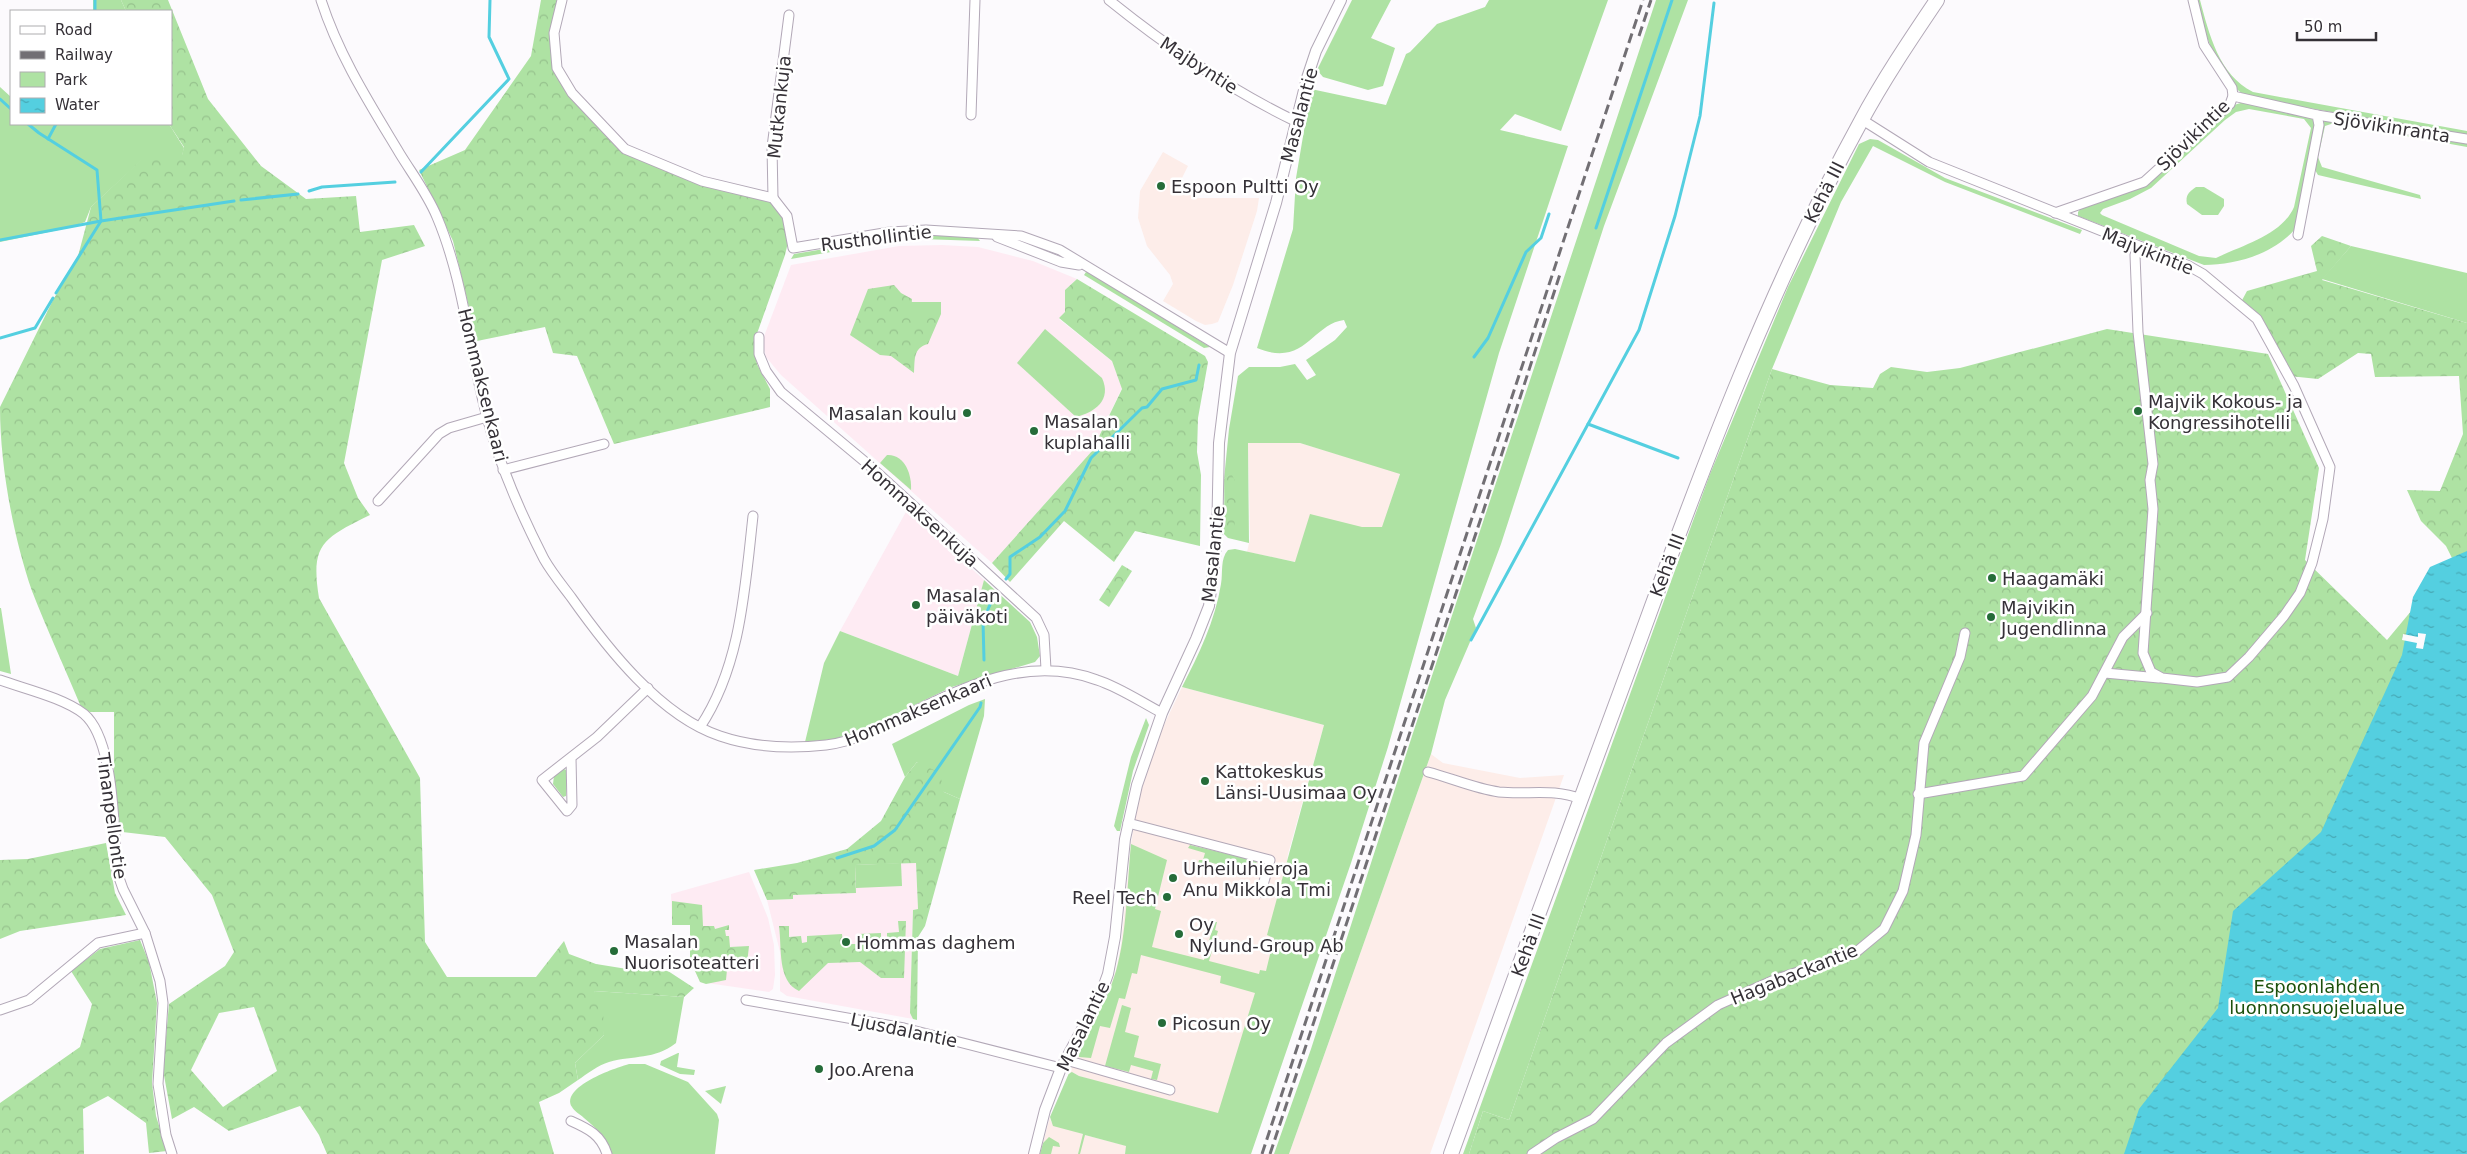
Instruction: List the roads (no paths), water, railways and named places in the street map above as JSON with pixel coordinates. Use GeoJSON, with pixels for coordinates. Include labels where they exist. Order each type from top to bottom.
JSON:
{"type":"FeatureCollection","features":[{"type":"Feature","properties":{"kind":"highway","name":"Kehä III"},"geometry":{"type":"LineString","coordinates":[[1451,1154],[1581,798],[1735,388],[1805,230],[1861,119],[1937,0]]}},
{"type":"Feature","properties":{"kind":"street","name":"Hommaksenkaari"},"geometry":{"type":"LineString","coordinates":[[321,0],[353,76],[437,217],[460,287],[487,416],[503,470],[546,562],[593,627],[648,688],[683,717],[719,736],[773,747],[799,748],[840,743],[888,724],[955,692],[986,680],[1022,671],[1046,669]]}},
{"type":"Feature","properties":{"kind":"street"},"geometry":{"type":"LineString","coordinates":[[562,0],[554,33],[557,68],[572,94],[625,149],[702,181],[773,198]]}},
{"type":"Feature","properties":{"kind":"street"},"geometry":{"type":"LineString","coordinates":[[970,115],[975,0]]}},
{"type":"Feature","properties":{"kind":"street","name":"Majbyntie"},"geometry":{"type":"LineString","coordinates":[[1108,0],[1157,38],[1252,98],[1296,121]]}},
{"type":"Feature","properties":{"kind":"street","name":"Masalantie"},"geometry":{"type":"LineString","coordinates":[[1034,1154],[1045,1110],[1064,1064],[1100,996],[1108,974],[1115,937],[1128,824],[1137,785],[1162,713],[1203,623],[1213,583],[1217,542],[1220,443],[1230,353],[1276,203],[1296,121],[1316,51],[1341,0]]}},
{"type":"Feature","properties":{"kind":"street","name":"Sjövikintie"},"geometry":{"type":"LineString","coordinates":[[2054,213],[2144,182],[2230,104],[2233,96],[2232,88],[2204,45],[2192,0]]}},
{"type":"Feature","properties":{"kind":"street","name":"Mutkankuja"},"geometry":{"type":"LineString","coordinates":[[773,198],[772,147],[789,15]]}},
{"type":"Feature","properties":{"kind":"street","name":"Sjövikinranta"},"geometry":{"type":"LineString","coordinates":[[2233,96],[2317,115],[2467,140]]}},
{"type":"Feature","properties":{"kind":"street","name":"Sjövikinranta"},"geometry":{"type":"LineString","coordinates":[[2298,234],[2317,134],[2317,115]]}},
{"type":"Feature","properties":{"kind":"street","name":"Majvikintie"},"geometry":{"type":"LineString","coordinates":[[1861,119],[1929,162],[2054,213],[2136,251],[2203,274],[2257,319],[2294,386],[2330,467],[2323,519],[2312,563],[2300,593],[2284,616],[2239,669],[2228,677],[2197,682],[2106,673]]}},
{"type":"Feature","properties":{"kind":"street","name":"Rusthollintie"},"geometry":{"type":"LineString","coordinates":[[773,198],[788,216],[793,248],[890,232],[926,230],[1021,236],[1038,241],[1060,250],[1230,353]]}},
{"type":"Feature","properties":{"kind":"street"},"geometry":{"type":"LineString","coordinates":[[2136,251],[2140,343],[2153,464],[2150,480],[2153,509],[2143,653],[2151,672],[2162,678]]}},
{"type":"Feature","properties":{"kind":"street","name":"Hommaksenkuja"},"geometry":{"type":"LineString","coordinates":[[759,337],[759,354],[766,371],[781,392],[870,466],[1036,618],[1044,635],[1046,669]]}},
{"type":"Feature","properties":{"kind":"street"},"geometry":{"type":"LineString","coordinates":[[378,501],[439,434],[449,428],[487,416]]}},
{"type":"Feature","properties":{"kind":"street"},"geometry":{"type":"LineString","coordinates":[[503,470],[604,444]]}},
{"type":"Feature","properties":{"kind":"street"},"geometry":{"type":"LineString","coordinates":[[700,727],[716,697],[737,635],[754,516]]}},
{"type":"Feature","properties":{"kind":"street"},"geometry":{"type":"LineString","coordinates":[[1918,794],[2023,776],[2092,696],[2106,673],[2123,637],[2147,613]]}},
{"type":"Feature","properties":{"kind":"street","name":"Hagabackantie"},"geometry":{"type":"LineString","coordinates":[[1532,1154],[1563,1134],[1594,1119],[1666,1043],[1718,1005],[1774,980],[1855,953],[1884,930],[1903,891],[1916,835],[1918,794],[1924,743],[1960,657],[1965,633]]}},
{"type":"Feature","properties":{"kind":"street"},"geometry":{"type":"LineString","coordinates":[[1046,669],[1099,680],[1162,713]]}},
{"type":"Feature","properties":{"kind":"street","name":"Tinanpellontie"},"geometry":{"type":"LineString","coordinates":[[0,680],[70,705],[85,715],[94,725],[105,752],[117,872],[123,890],[145,934],[160,981],[163,1003],[158,1084],[166,1135],[172,1154]]}},
{"type":"Feature","properties":{"kind":"street"},"geometry":{"type":"LineString","coordinates":[[571,758],[572,805],[567,811],[542,780],[597,737],[648,688]]}},
{"type":"Feature","properties":{"kind":"street"},"geometry":{"type":"LineString","coordinates":[[1428,772],[1499,792],[1558,792],[1581,798]]}},
{"type":"Feature","properties":{"kind":"street"},"geometry":{"type":"LineString","coordinates":[[1128,824],[1270,860],[1261,892]]}},
{"type":"Feature","properties":{"kind":"street"},"geometry":{"type":"LineString","coordinates":[[0,1010],[29,1000],[98,943],[145,934]]}},
{"type":"Feature","properties":{"kind":"street","name":"Ljusdalantie"},"geometry":{"type":"LineString","coordinates":[[746,1000],[904,1028],[1170,1090]]}},
{"type":"Feature","properties":{"kind":"street"},"geometry":{"type":"LineString","coordinates":[[571,1121],[590,1130],[603,1141],[607,1154]]}},
{"type":"Feature","properties":{"kind":"water","name":"Espoonlahden luonnonsuojelualue"},"geometry":{"type":"Polygon","coordinates":[[[2467,551],[2467,1154],[2124,1154],[2139,1109],[2218,1008],[2233,911],[2321,832],[2402,655],[2413,597],[2430,567],[2467,551]]]}},
{"type":"Feature","properties":{"kind":"waterway"},"geometry":{"type":"LineString","coordinates":[[95,0],[95,10]]}},
{"type":"Feature","properties":{"kind":"waterway"},"geometry":{"type":"LineString","coordinates":[[421,172],[509,79],[489,37],[490,0]]}},
{"type":"Feature","properties":{"kind":"waterway"},"geometry":{"type":"LineString","coordinates":[[1596,228],[1672,0]]}},
{"type":"Feature","properties":{"kind":"waterway"},"geometry":{"type":"LineString","coordinates":[[1471,640],[1639,330],[1675,216],[1700,116],[1714,3]]}},
{"type":"Feature","properties":{"kind":"waterway"},"geometry":{"type":"LineString","coordinates":[[0,99],[10,108]]}},
{"type":"Feature","properties":{"kind":"waterway"},"geometry":{"type":"LineString","coordinates":[[29,125],[97,170],[101,221],[56,293]]}},
{"type":"Feature","properties":{"kind":"waterway"},"geometry":{"type":"LineString","coordinates":[[48,139],[55,125]]}},
{"type":"Feature","properties":{"kind":"waterway"},"geometry":{"type":"LineString","coordinates":[[309,191],[322,187],[395,182]]}},
{"type":"Feature","properties":{"kind":"waterway"},"geometry":{"type":"LineString","coordinates":[[241,200],[298,194]]}},
{"type":"Feature","properties":{"kind":"waterway"},"geometry":{"type":"LineString","coordinates":[[0,240],[101,221],[234,201]]}},
{"type":"Feature","properties":{"kind":"waterway"},"geometry":{"type":"LineString","coordinates":[[1474,357],[1488,338],[1526,252],[1541,238],[1549,214]]}},
{"type":"Feature","properties":{"kind":"waterway"},"geometry":{"type":"LineString","coordinates":[[0,338],[35,328],[53,298]]}},
{"type":"Feature","properties":{"kind":"waterway"},"geometry":{"type":"LineString","coordinates":[[1006,579],[1010,574],[1010,557],[1040,537],[1065,511],[1091,458],[1142,408],[1147,407],[1162,389],[1196,380],[1199,365]]}},
{"type":"Feature","properties":{"kind":"waterway"},"geometry":{"type":"LineString","coordinates":[[1588,424],[1678,458]]}},
{"type":"Feature","properties":{"kind":"waterway"},"geometry":{"type":"LineString","coordinates":[[984,660],[983,621],[995,593]]}},
{"type":"Feature","properties":{"kind":"waterway"},"geometry":{"type":"LineString","coordinates":[[837,858],[874,846],[895,830],[981,703]]}},
{"type":"Feature","properties":{"kind":"railway"},"geometry":{"type":"LineString","coordinates":[[1262,1154],[1643,0]]}},
{"type":"Feature","properties":{"kind":"railway"},"geometry":{"type":"LineString","coordinates":[[1639,36],[1651,0]]}},
{"type":"Feature","properties":{"kind":"railway"},"geometry":{"type":"LineString","coordinates":[[1270,1154],[1561,271]]}},
{"type":"Feature","properties":{"kind":"place","name":"Espoon Pultti Oy"},"geometry":{"type":"Point","coordinates":[1161,186]}},
{"type":"Feature","properties":{"kind":"place","name":"Majvik Kokous- ja Kongressihotelli"},"geometry":{"type":"Point","coordinates":[2138,411]}},
{"type":"Feature","properties":{"kind":"place","name":"Masalan koulu"},"geometry":{"type":"Point","coordinates":[967,413]}},
{"type":"Feature","properties":{"kind":"place","name":"Masalan kuplahalli"},"geometry":{"type":"Point","coordinates":[1034,431]}},
{"type":"Feature","properties":{"kind":"place","name":"Haagamäki"},"geometry":{"type":"Point","coordinates":[1992,578]}},
{"type":"Feature","properties":{"kind":"place","name":"Masalan päiväkoti"},"geometry":{"type":"Point","coordinates":[916,605]}},
{"type":"Feature","properties":{"kind":"place","name":"Majvikin Jugendlinna"},"geometry":{"type":"Point","coordinates":[1991,617]}},
{"type":"Feature","properties":{"kind":"place","name":"Kattokeskus Länsi-Uusimaa Oy"},"geometry":{"type":"Point","coordinates":[1205,781]}},
{"type":"Feature","properties":{"kind":"place","name":"Urheiluhieroja Anu Mikkola Tmi"},"geometry":{"type":"Point","coordinates":[1173,878]}},
{"type":"Feature","properties":{"kind":"place","name":"Reel Tech"},"geometry":{"type":"Point","coordinates":[1167,897]}},
{"type":"Feature","properties":{"kind":"place","name":"Oy Nylund-Group Ab"},"geometry":{"type":"Point","coordinates":[1179,934]}},
{"type":"Feature","properties":{"kind":"place","name":"Hommas daghem"},"geometry":{"type":"Point","coordinates":[846,942]}},
{"type":"Feature","properties":{"kind":"place","name":"Masalan Nuorisoteatteri"},"geometry":{"type":"Point","coordinates":[614,951]}},
{"type":"Feature","properties":{"kind":"place","name":"Picosun Oy"},"geometry":{"type":"Point","coordinates":[1162,1023]}},
{"type":"Feature","properties":{"kind":"place","name":"Joo.Arena"},"geometry":{"type":"Point","coordinates":[819,1069]}}]}
